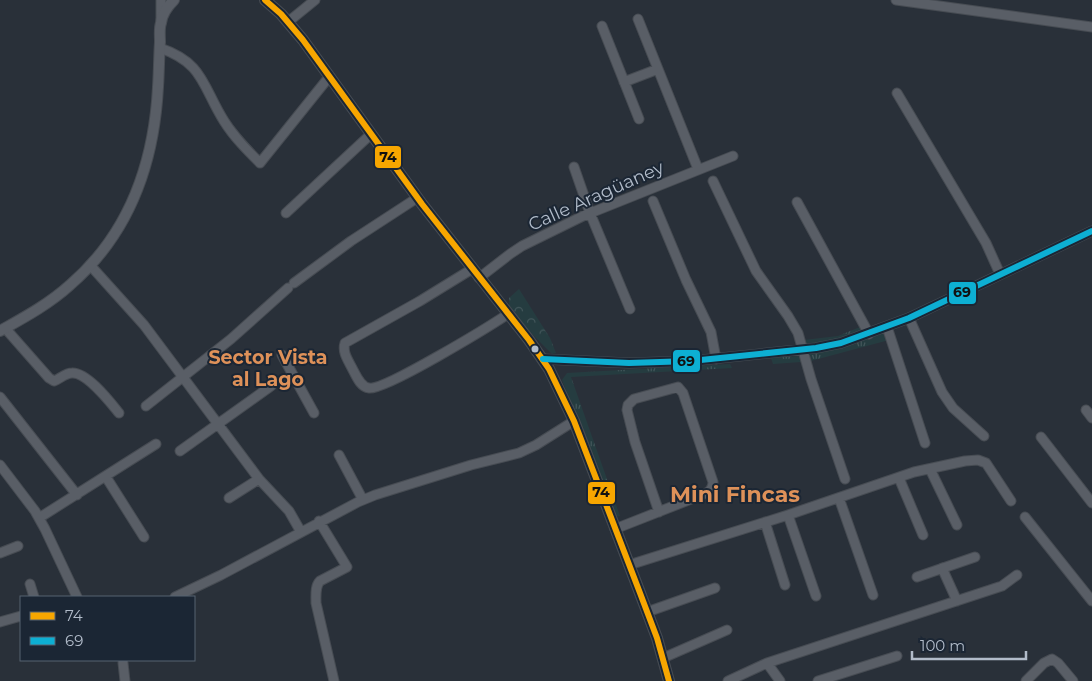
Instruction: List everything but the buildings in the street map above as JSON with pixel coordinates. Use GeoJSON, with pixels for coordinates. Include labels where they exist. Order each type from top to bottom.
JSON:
{"type":"FeatureCollection","features":[{"type":"Feature","properties":{"kind":"street"},"geometry":{"type":"LineString","coordinates":[[120,413],[91,382],[78,374],[67,374],[54,380],[49,378],[2,329],[22,319],[70,286],[108,244],[132,203],[145,170],[155,123],[161,0]]}},
{"type":"Feature","properties":{"kind":"street"},"geometry":{"type":"LineString","coordinates":[[161,23],[166,10],[174,0]]}},
{"type":"Feature","properties":{"kind":"street"},"geometry":{"type":"LineString","coordinates":[[265,0],[288,22],[417,198],[543,359],[574,421],[647,612],[669,681]]}},
{"type":"Feature","properties":{"kind":"street"},"geometry":{"type":"LineString","coordinates":[[288,22],[315,0]]}},
{"type":"Feature","properties":{"kind":"street"},"geometry":{"type":"LineString","coordinates":[[896,0],[1092,27]]}},
{"type":"Feature","properties":{"kind":"street"},"geometry":{"type":"LineString","coordinates":[[638,19],[698,169]]}},
{"type":"Feature","properties":{"kind":"street"},"geometry":{"type":"LineString","coordinates":[[602,26],[639,119]]}},
{"type":"Feature","properties":{"kind":"street"},"geometry":{"type":"LineString","coordinates":[[160,48],[185,60],[199,74],[236,138],[260,163],[329,77]]}},
{"type":"Feature","properties":{"kind":"street"},"geometry":{"type":"LineString","coordinates":[[624,82],[658,69]]}},
{"type":"Feature","properties":{"kind":"street"},"geometry":{"type":"LineString","coordinates":[[897,93],[986,244],[1000,274]]}},
{"type":"Feature","properties":{"kind":"street"},"geometry":{"type":"LineString","coordinates":[[286,213],[370,135]]}},
{"type":"Feature","properties":{"kind":"street","name":"Calle Aragüaney"},"geometry":{"type":"LineString","coordinates":[[479,278],[522,246],[590,213],[732,156]]}},
{"type":"Feature","properties":{"kind":"street"},"geometry":{"type":"LineString","coordinates":[[574,167],[590,213],[630,309]]}},
{"type":"Feature","properties":{"kind":"street"},"geometry":{"type":"LineString","coordinates":[[713,181],[756,271],[794,325],[845,479]]}},
{"type":"Feature","properties":{"kind":"street"},"geometry":{"type":"LineString","coordinates":[[146,406],[231,339],[291,286],[345,246],[417,198]]}},
{"type":"Feature","properties":{"kind":"street"},"geometry":{"type":"LineString","coordinates":[[653,201],[686,280],[711,332],[716,359]]}},
{"type":"Feature","properties":{"kind":"street"},"geometry":{"type":"LineString","coordinates":[[798,202],[869,334]]}},
{"type":"Feature","properties":{"kind":"street"},"geometry":{"type":"LineString","coordinates":[[543,359],[629,363],[716,359],[802,350],[841,343],[909,318],[1092,231]]}},
{"type":"Feature","properties":{"kind":"street"},"geometry":{"type":"LineString","coordinates":[[90,264],[144,324],[259,479],[289,511],[301,532]]}},
{"type":"Feature","properties":{"kind":"street"},"geometry":{"type":"LineString","coordinates":[[472,269],[345,343],[344,353],[361,384],[367,388],[373,388],[392,380],[459,345],[508,314]]}},
{"type":"Feature","properties":{"kind":"street"},"geometry":{"type":"LineString","coordinates":[[909,318],[942,392],[953,408],[984,436]]}},
{"type":"Feature","properties":{"kind":"street"},"geometry":{"type":"LineString","coordinates":[[887,327],[925,443]]}},
{"type":"Feature","properties":{"kind":"street"},"geometry":{"type":"LineString","coordinates":[[282,355],[314,413]]}},
{"type":"Feature","properties":{"kind":"street"},"geometry":{"type":"LineString","coordinates":[[180,451],[271,386]]}},
{"type":"Feature","properties":{"kind":"street"},"geometry":{"type":"LineString","coordinates":[[615,529],[659,512],[709,492],[713,486],[714,482],[683,393],[678,387],[634,399],[627,410],[635,442],[659,512]]}},
{"type":"Feature","properties":{"kind":"street"},"geometry":{"type":"LineString","coordinates":[[0,397],[77,495]]}},
{"type":"Feature","properties":{"kind":"street"},"geometry":{"type":"LineString","coordinates":[[1086,410],[1092,418]]}},
{"type":"Feature","properties":{"kind":"street"},"geometry":{"type":"LineString","coordinates":[[177,596],[222,575],[363,500],[471,465],[519,453],[574,421]]}},
{"type":"Feature","properties":{"kind":"street"},"geometry":{"type":"LineString","coordinates":[[1041,437],[1092,503]]}},
{"type":"Feature","properties":{"kind":"street"},"geometry":{"type":"LineString","coordinates":[[39,518],[156,444]]}},
{"type":"Feature","properties":{"kind":"street"},"geometry":{"type":"LineString","coordinates":[[338,455],[363,500]]}},
{"type":"Feature","properties":{"kind":"street"},"geometry":{"type":"LineString","coordinates":[[629,565],[930,468],[965,461],[982,461],[990,466],[1011,501]]}},
{"type":"Feature","properties":{"kind":"street"},"geometry":{"type":"LineString","coordinates":[[0,465],[39,518],[77,596]]}},
{"type":"Feature","properties":{"kind":"street"},"geometry":{"type":"LineString","coordinates":[[930,468],[957,525]]}},
{"type":"Feature","properties":{"kind":"street"},"geometry":{"type":"LineString","coordinates":[[106,477],[144,537]]}},
{"type":"Feature","properties":{"kind":"street"},"geometry":{"type":"LineString","coordinates":[[899,478],[923,534]]}},
{"type":"Feature","properties":{"kind":"street"},"geometry":{"type":"LineString","coordinates":[[229,498],[259,479]]}},
{"type":"Feature","properties":{"kind":"street"},"geometry":{"type":"LineString","coordinates":[[839,498],[873,595]]}},
{"type":"Feature","properties":{"kind":"street"},"geometry":{"type":"LineString","coordinates":[[788,515],[816,596]]}},
{"type":"Feature","properties":{"kind":"street"},"geometry":{"type":"LineString","coordinates":[[1024,517],[1092,601]]}},
{"type":"Feature","properties":{"kind":"street"},"geometry":{"type":"LineString","coordinates":[[319,522],[347,567],[320,581],[316,595],[316,603],[334,681]]}},
{"type":"Feature","properties":{"kind":"street"},"geometry":{"type":"LineString","coordinates":[[765,522],[785,585]]}},
{"type":"Feature","properties":{"kind":"street"},"geometry":{"type":"LineString","coordinates":[[0,553],[18,546]]}},
{"type":"Feature","properties":{"kind":"street"},"geometry":{"type":"LineString","coordinates":[[917,577],[975,557]]}},
{"type":"Feature","properties":{"kind":"street"},"geometry":{"type":"LineString","coordinates":[[942,568],[957,601]]}},
{"type":"Feature","properties":{"kind":"street"},"geometry":{"type":"LineString","coordinates":[[728,681],[767,663],[1002,586],[1016,575]]}},
{"type":"Feature","properties":{"kind":"street"},"geometry":{"type":"LineString","coordinates":[[30,584],[34,596]]}},
{"type":"Feature","properties":{"kind":"street"},"geometry":{"type":"LineString","coordinates":[[647,612],[715,588]]}},
{"type":"Feature","properties":{"kind":"street"},"geometry":{"type":"LineString","coordinates":[[0,622],[20,616]]}},
{"type":"Feature","properties":{"kind":"street"},"geometry":{"type":"LineString","coordinates":[[663,658],[727,630]]}},
{"type":"Feature","properties":{"kind":"street"},"geometry":{"type":"LineString","coordinates":[[818,681],[897,656]]}},
{"type":"Feature","properties":{"kind":"street"},"geometry":{"type":"LineString","coordinates":[[1026,681],[1052,659],[1058,663],[1073,681]]}},
{"type":"Feature","properties":{"kind":"street"},"geometry":{"type":"LineString","coordinates":[[123,662],[126,681]]}},
{"type":"Feature","properties":{"kind":"street"},"geometry":{"type":"LineString","coordinates":[[767,663],[780,681]]}},
{"type":"Feature","properties":{"kind":"green space"},"geometry":{"type":"Polygon","coordinates":[[[519,289],[550,338],[556,353],[552,354],[524,326],[509,306],[509,298],[519,289]]]}},
{"type":"Feature","properties":{"kind":"green space"},"geometry":{"type":"Polygon","coordinates":[[[860,327],[863,331],[840,340],[806,346],[804,340],[838,336],[860,327]]]}},
{"type":"Feature","properties":{"kind":"green space"},"geometry":{"type":"Polygon","coordinates":[[[886,332],[889,340],[807,362],[805,354],[886,332]]]}},
{"type":"Feature","properties":{"kind":"green space"},"geometry":{"type":"Polygon","coordinates":[[[800,356],[801,362],[773,364],[771,358],[800,356]]]}},
{"type":"Feature","properties":{"kind":"green space"},"geometry":{"type":"Polygon","coordinates":[[[730,364],[732,368],[571,377],[620,516],[615,517],[562,380],[567,373],[730,364]]]}},
{"type":"Feature","properties":{"kind":"transit line","name":"74"},"geometry":{"type":"LineString","coordinates":[[265,0],[281,14],[303,40],[422,204],[529,340],[549,369],[574,421],[657,638],[669,681]]}},
{"type":"Feature","properties":{"kind":"transit line","name":"69"},"geometry":{"type":"LineString","coordinates":[[543,359],[629,363],[691,361],[816,348],[841,343],[909,318],[1092,231]]}},
{"type":"Feature","properties":{"kind":"district","name":"Sector Vista al Lago"},"geometry":{"type":"Point","coordinates":[268,368]}},
{"type":"Feature","properties":{"kind":"district","name":"Mini Fincas"},"geometry":{"type":"Point","coordinates":[735,494]}}]}
